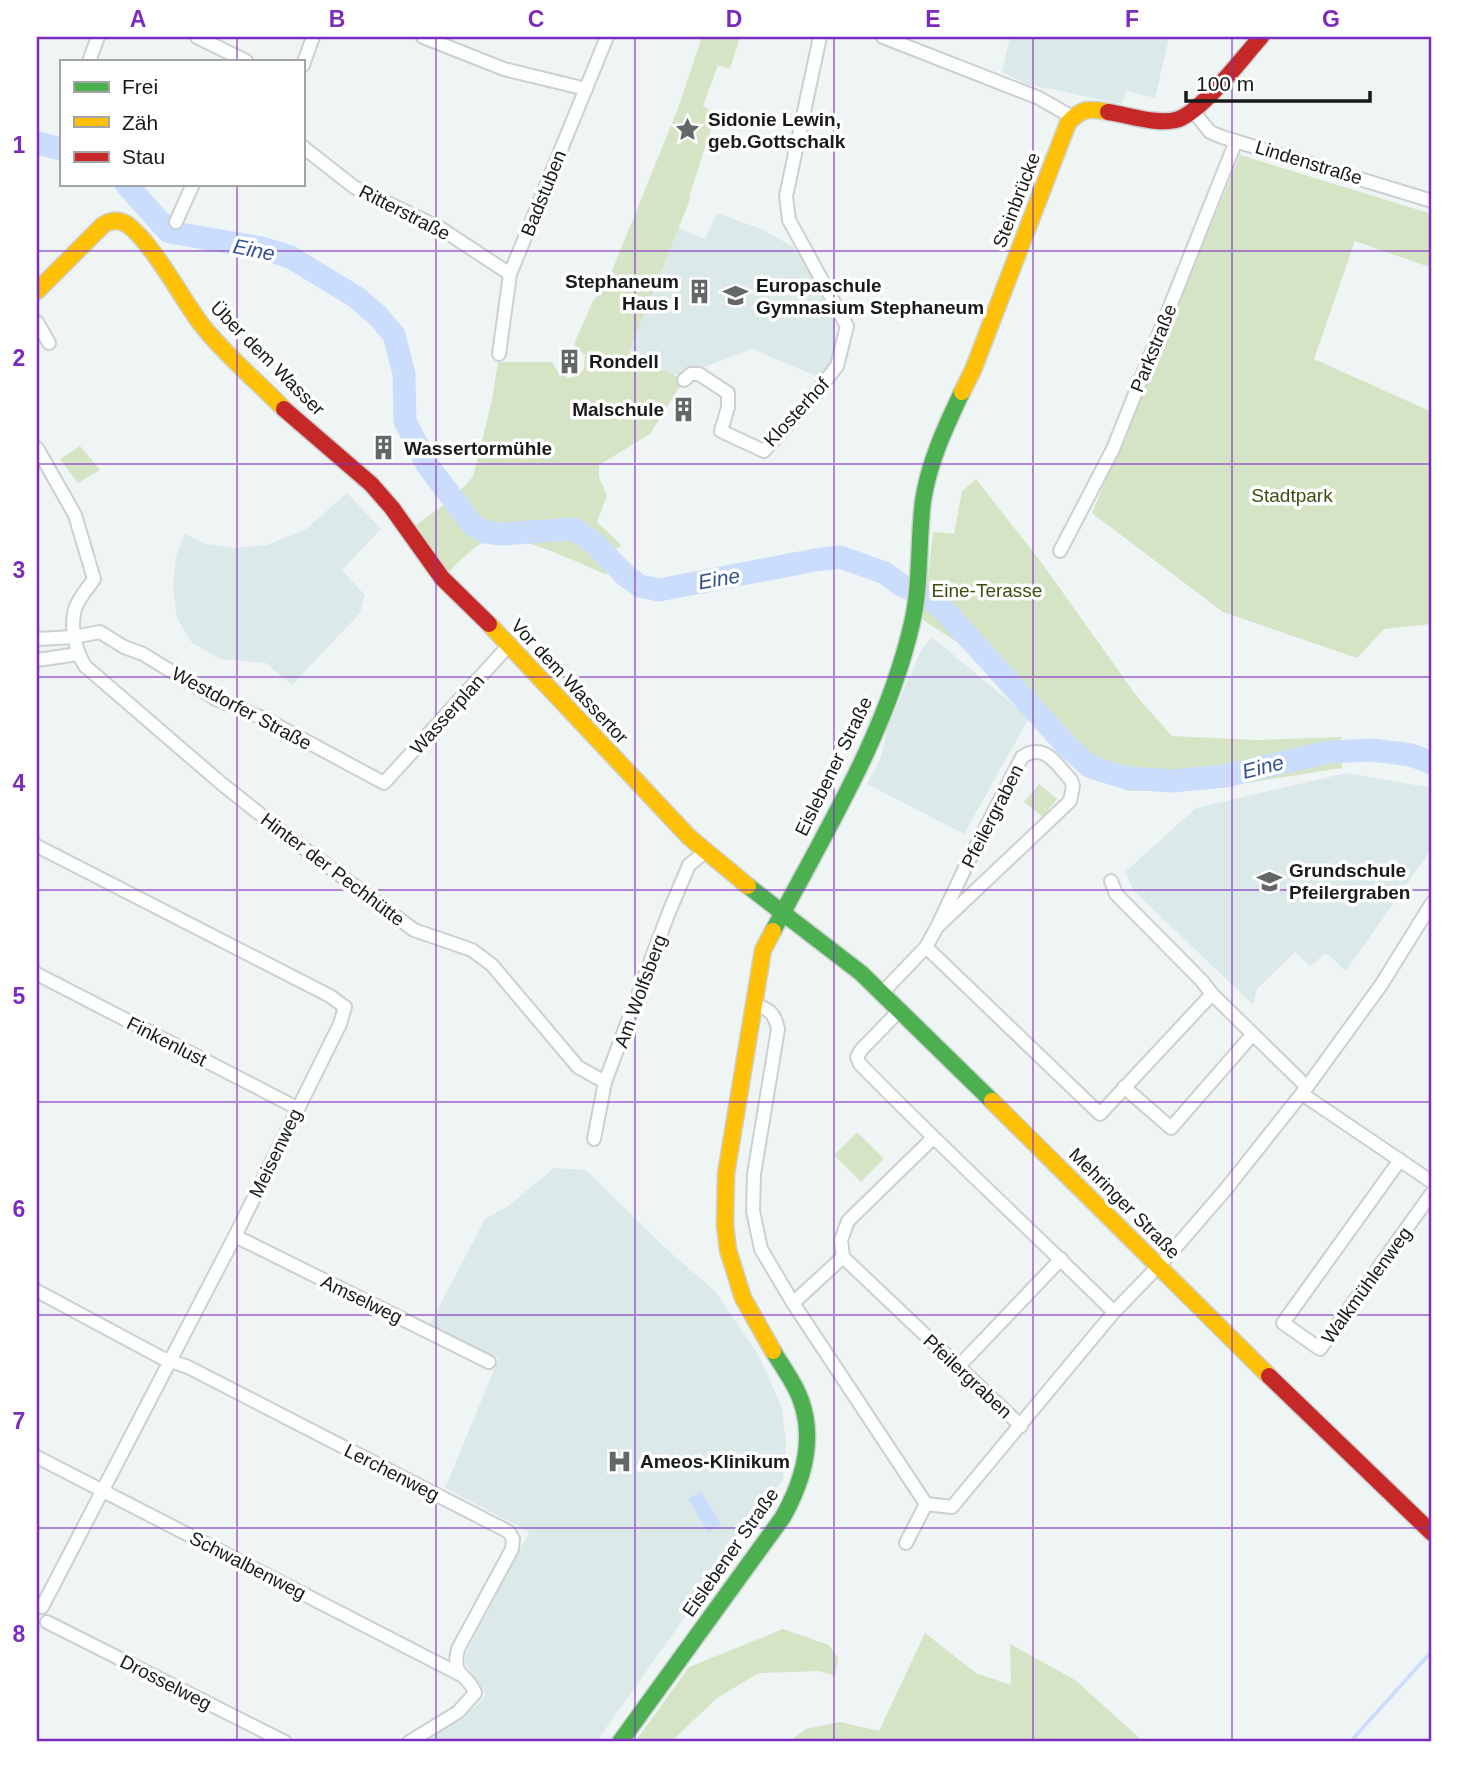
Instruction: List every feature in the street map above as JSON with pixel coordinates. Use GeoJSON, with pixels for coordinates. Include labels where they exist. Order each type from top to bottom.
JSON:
{"type":"FeatureCollection","features":[{"type":"Feature","properties":{"kind":"main road"},"geometry":{"type":"LineString","coordinates":[[1072,117],[1078,112],[1092,109],[1170,121],[1179,119],[1193,111],[1261,37]]}},
{"type":"Feature","properties":{"kind":"main road","name":"Steinbrücke"},"geometry":{"type":"LineString","coordinates":[[933,454],[973,370],[1041,195],[1063,130],[1072,117]]}},
{"type":"Feature","properties":{"kind":"main road","name":"Über dem Wasser"},"geometry":{"type":"LineString","coordinates":[[37,292],[103,225],[110,221],[120,221],[129,226],[152,253],[203,326],[287,412],[345,461]]}},
{"type":"Feature","properties":{"kind":"main road","name":"Eislebener Straße"},"geometry":{"type":"LineString","coordinates":[[620,1742],[783,1517],[798,1491],[808,1454],[807,1425],[800,1397],[743,1298],[732,1266],[726,1237],[726,1174],[764,950],[871,744],[910,634],[925,486],[933,454]]}},
{"type":"Feature","properties":{"kind":"main road","name":"Vor dem Wassertor"},"geometry":{"type":"LineString","coordinates":[[345,461],[371,484],[392,508],[442,578],[510,645],[651,799],[705,852],[782,912]]}},
{"type":"Feature","properties":{"kind":"main road","name":"Mehringer Straße"},"geometry":{"type":"LineString","coordinates":[[782,912],[839,954],[881,993],[1432,1534]]}},
{"type":"Feature","properties":{"kind":"street"},"geometry":{"type":"LineString","coordinates":[[89,60],[98,37]]}},
{"type":"Feature","properties":{"kind":"street"},"geometry":{"type":"LineString","coordinates":[[197,37],[243,60]]}},
{"type":"Feature","properties":{"kind":"street"},"geometry":{"type":"LineString","coordinates":[[304,62],[313,37]]}},
{"type":"Feature","properties":{"kind":"street"},"geometry":{"type":"LineString","coordinates":[[423,37],[504,69],[586,89]]}},
{"type":"Feature","properties":{"kind":"street","name":"Badstuben"},"geometry":{"type":"LineString","coordinates":[[499,354],[510,274],[607,37]]}},
{"type":"Feature","properties":{"kind":"street","name":"Klosterhof"},"geometry":{"type":"LineString","coordinates":[[684,380],[691,374],[699,374],[728,393],[728,407],[721,431],[764,451],[837,366],[847,326],[789,220],[786,196],[820,37]]}},
{"type":"Feature","properties":{"kind":"street"},"geometry":{"type":"LineString","coordinates":[[883,37],[1039,98],[1072,117]]}},
{"type":"Feature","properties":{"kind":"street","name":"Lindenstraße"},"geometry":{"type":"LineString","coordinates":[[1193,111],[1210,132],[1432,201]]}},
{"type":"Feature","properties":{"kind":"street","name":"Parkstraße"},"geometry":{"type":"LineString","coordinates":[[1060,551],[1113,449],[1236,141]]}},
{"type":"Feature","properties":{"kind":"street","name":"Ritterstraße"},"geometry":{"type":"LineString","coordinates":[[304,148],[354,187],[440,228],[510,274]]}},
{"type":"Feature","properties":{"kind":"street"},"geometry":{"type":"LineString","coordinates":[[176,222],[192,186]]}},
{"type":"Feature","properties":{"kind":"street"},"geometry":{"type":"LineString","coordinates":[[37,322],[50,343]]}},
{"type":"Feature","properties":{"kind":"street"},"geometry":{"type":"LineString","coordinates":[[37,448],[75,515],[94,579],[75,609],[74,637],[37,639]]}},
{"type":"Feature","properties":{"kind":"street","name":"Westdorfer Straße"},"geometry":{"type":"LineString","coordinates":[[74,637],[100,632],[143,654],[216,699],[267,720],[384,783]]}},
{"type":"Feature","properties":{"kind":"street","name":"Hinter der Pechhütte"},"geometry":{"type":"LineString","coordinates":[[74,637],[78,654],[85,666],[222,784],[290,838],[414,930],[472,950],[492,965],[578,1067],[605,1083]]}},
{"type":"Feature","properties":{"kind":"street","name":"Wasserplan"},"geometry":{"type":"LineString","coordinates":[[384,783],[510,645]]}},
{"type":"Feature","properties":{"kind":"street"},"geometry":{"type":"LineString","coordinates":[[37,660],[78,654]]}},
{"type":"Feature","properties":{"kind":"street","name":"Pfeilergraben"},"geometry":{"type":"LineString","coordinates":[[881,993],[926,947],[1022,757],[1035,750],[1042,751],[1071,780],[1073,786],[1070,801],[937,928]]}},
{"type":"Feature","properties":{"kind":"street","name":"Meisenweg"},"geometry":{"type":"LineString","coordinates":[[37,846],[330,996],[345,1007],[340,1024],[235,1236],[104,1492],[39,1606],[48,1613],[42,1625]]}},
{"type":"Feature","properties":{"kind":"street","name":"Am Wolfsberg"},"geometry":{"type":"LineString","coordinates":[[594,1139],[605,1083],[682,876],[689,865],[705,852]]}},
{"type":"Feature","properties":{"kind":"street"},"geometry":{"type":"LineString","coordinates":[[1111,881],[1116,894],[1304,1090],[1432,1182]]}},
{"type":"Feature","properties":{"kind":"street","name":"Pfeilergraben"},"geometry":{"type":"LineString","coordinates":[[926,1504],[952,1507],[1114,1312],[1226,1189],[1304,1090],[1381,985],[1432,903]]}},
{"type":"Feature","properties":{"kind":"street"},"geometry":{"type":"LineString","coordinates":[[926,947],[1100,1114],[1212,994]]}},
{"type":"Feature","properties":{"kind":"street","name":"Finkenlust"},"geometry":{"type":"LineString","coordinates":[[37,974],[297,1108]]}},
{"type":"Feature","properties":{"kind":"street"},"geometry":{"type":"LineString","coordinates":[[754,1005],[769,1010],[775,1017],[778,1029],[754,1174],[754,1221],[761,1249],[793,1303],[926,1504],[906,1543]]}},
{"type":"Feature","properties":{"kind":"street"},"geometry":{"type":"LineString","coordinates":[[899,1011],[861,1050],[857,1057],[860,1064],[1114,1312]]}},
{"type":"Feature","properties":{"kind":"street"},"geometry":{"type":"LineString","coordinates":[[1124,1087],[1171,1128],[1253,1034]]}},
{"type":"Feature","properties":{"kind":"street"},"geometry":{"type":"LineString","coordinates":[[793,1303],[843,1257],[841,1240],[848,1221],[933,1138]]}},
{"type":"Feature","properties":{"kind":"street","name":"Walkmühlenweg"},"geometry":{"type":"LineString","coordinates":[[1400,1160],[1283,1323],[1320,1349],[1432,1193]]}},
{"type":"Feature","properties":{"kind":"street","name":"Amselweg"},"geometry":{"type":"LineString","coordinates":[[235,1236],[489,1362]]}},
{"type":"Feature","properties":{"kind":"street","name":"Pfeilergraben"},"geometry":{"type":"LineString","coordinates":[[843,1257],[1021,1426]]}},
{"type":"Feature","properties":{"kind":"street"},"geometry":{"type":"LineString","coordinates":[[958,1367],[1061,1259]]}},
{"type":"Feature","properties":{"kind":"street","name":"Lerchenweg"},"geometry":{"type":"LineString","coordinates":[[37,1291],[509,1532],[513,1539],[512,1549],[458,1649],[455,1664],[459,1674],[472,1686],[475,1693],[458,1712],[409,1742]]}},
{"type":"Feature","properties":{"kind":"street","name":"Schwalbenweg"},"geometry":{"type":"LineString","coordinates":[[37,1457],[459,1674]]}},
{"type":"Feature","properties":{"kind":"street","name":"Drosselweg"},"geometry":{"type":"LineString","coordinates":[[42,1625],[285,1742]]}},
{"type":"Feature","properties":{"kind":"shaded area"},"geometry":{"type":"Polygon","coordinates":[[[1010,37],[1169,37],[1155,98],[1126,91],[1122,104],[1026,84],[1002,72],[1010,37]]]}},
{"type":"Feature","properties":{"kind":"shaded area","name":"Europaschule Gymnasium Stephaneum"},"geometry":{"type":"Polygon","coordinates":[[[717,213],[764,230],[793,247],[809,268],[835,324],[832,362],[821,378],[752,349],[671,376],[628,354],[678,228],[705,239],[717,213]]]}},
{"type":"Feature","properties":{"kind":"shaded area"},"geometry":{"type":"Polygon","coordinates":[[[347,493],[381,529],[342,570],[365,595],[360,613],[292,685],[266,663],[220,659],[192,643],[177,618],[173,587],[176,556],[185,534],[206,544],[234,548],[267,545],[306,529],[347,493]]]}},
{"type":"Feature","properties":{"kind":"shaded area"},"geometry":{"type":"Polygon","coordinates":[[[932,637],[1029,718],[964,834],[867,784],[881,757],[888,726],[921,650],[932,637]]]}},
{"type":"Feature","properties":{"kind":"shaded area","name":"Grundschule Pfeilergraben"},"geometry":{"type":"Polygon","coordinates":[[[1346,773],[1432,788],[1432,848],[1346,971],[1326,953],[1310,966],[1295,952],[1257,989],[1253,1005],[1133,890],[1126,871],[1196,808],[1346,773]]]}},
{"type":"Feature","properties":{"kind":"shaded area","name":"Ameos-Klinikum"},"geometry":{"type":"Polygon","coordinates":[[[554,1168],[586,1170],[663,1246],[715,1291],[759,1356],[782,1408],[786,1443],[783,1479],[596,1742],[423,1742],[476,1706],[486,1694],[465,1663],[466,1653],[529,1532],[445,1488],[499,1358],[429,1326],[485,1219],[508,1206],[554,1168]]]}},
{"type":"Feature","properties":{"kind":"green space"},"geometry":{"type":"Polygon","coordinates":[[[702,37],[740,37],[730,69],[718,65],[703,106],[716,114],[691,197],[628,354],[684,380],[650,434],[599,465],[599,477],[607,495],[597,522],[622,546],[615,549],[607,575],[532,544],[503,537],[492,538],[476,547],[449,572],[416,525],[452,499],[473,477],[492,400],[498,362],[552,362],[558,372],[568,378],[578,376],[584,369],[585,355],[574,344],[593,301],[605,288],[677,111],[702,37]]]}},
{"type":"Feature","properties":{"kind":"green space","name":"Stadtpark"},"geometry":{"type":"Polygon","coordinates":[[[1240,155],[1432,214],[1432,268],[1355,241],[1314,359],[1432,412],[1431,624],[1384,629],[1357,658],[1223,612],[1092,513],[1240,155]]]}},
{"type":"Feature","properties":{"kind":"green space"},"geometry":{"type":"Polygon","coordinates":[[[80,446],[100,470],[78,483],[60,459],[80,446]]]}},
{"type":"Feature","properties":{"kind":"green space","name":"Eine-Terasse"},"geometry":{"type":"Polygon","coordinates":[[[976,479],[1041,562],[1138,698],[1172,736],[1256,740],[1341,737],[1342,768],[1201,790],[1128,791],[1087,774],[1033,704],[988,662],[923,620],[933,532],[954,534],[962,491],[976,479]]]}},
{"type":"Feature","properties":{"kind":"green space"},"geometry":{"type":"Polygon","coordinates":[[[1039,784],[1057,799],[1043,817],[1024,802],[1039,784]]]}},
{"type":"Feature","properties":{"kind":"green space"},"geometry":{"type":"Polygon","coordinates":[[[857,1132],[884,1159],[861,1182],[834,1155],[857,1132]]]}},
{"type":"Feature","properties":{"kind":"green space"},"geometry":{"type":"Polygon","coordinates":[[[783,1629],[829,1645],[838,1658],[835,1676],[820,1671],[759,1673],[717,1698],[671,1742],[635,1742],[689,1667],[783,1629]]]}},
{"type":"Feature","properties":{"kind":"green space"},"geometry":{"type":"Polygon","coordinates":[[[925,1633],[976,1673],[1011,1685],[1010,1644],[1075,1680],[1144,1742],[788,1742],[806,1729],[840,1722],[879,1731],[925,1633]]]}},
{"type":"Feature","properties":{"kind":"water"},"geometry":{"type":"Polygon","coordinates":[[[701,1491],[721,1524],[708,1533],[688,1499],[701,1491]]]}},
{"type":"Feature","properties":{"kind":"waterway","name":"Eine"},"geometry":{"type":"LineString","coordinates":[[37,143],[60,149]]}},
{"type":"Feature","properties":{"kind":"waterway","name":"Eine"},"geometry":{"type":"LineString","coordinates":[[128,186],[169,232],[262,248],[290,257],[356,297],[379,317],[394,335],[404,374],[405,421],[428,466],[473,525],[485,532],[501,534],[574,529],[594,543],[626,576],[640,586],[659,590],[840,557],[885,573],[901,585],[930,598],[944,610],[1066,745],[1089,766],[1127,778],[1172,781],[1225,776],[1328,752],[1373,750],[1411,755],[1432,763]]}},
{"type":"Feature","properties":{"kind":"waterway"},"geometry":{"type":"LineString","coordinates":[[1350,1742],[1432,1651]]}},
{"type":"Feature","properties":{"kind":"traffic: fast"},"geometry":{"type":"LineString","coordinates":[[773,931],[853,781],[887,704],[901,664],[915,609],[921,516],[929,473],[938,445],[962,392]]}},
{"type":"Feature","properties":{"kind":"traffic: fast"},"geometry":{"type":"LineString","coordinates":[[748,886],[861,973],[992,1101]]}},
{"type":"Feature","properties":{"kind":"traffic: fast"},"geometry":{"type":"LineString","coordinates":[[620,1742],[783,1517],[796,1489],[807,1444],[805,1413],[795,1386],[773,1351]]}},
{"type":"Feature","properties":{"kind":"traffic: slow"},"geometry":{"type":"LineString","coordinates":[[962,392],[973,370],[1068,123],[1086,110],[1108,112]]}},
{"type":"Feature","properties":{"kind":"traffic: slow"},"geometry":{"type":"LineString","coordinates":[[37,291],[103,225],[115,221],[125,223],[147,245],[210,335],[284,409]]}},
{"type":"Feature","properties":{"kind":"traffic: slow"},"geometry":{"type":"LineString","coordinates":[[489,624],[689,837],[748,886]]}},
{"type":"Feature","properties":{"kind":"traffic: slow"},"geometry":{"type":"LineString","coordinates":[[773,931],[763,950],[726,1174],[725,1225],[728,1250],[743,1298],[773,1351]]}},
{"type":"Feature","properties":{"kind":"traffic: slow"},"geometry":{"type":"LineString","coordinates":[[992,1101],[1269,1376]]}},
{"type":"Feature","properties":{"kind":"traffic: jam"},"geometry":{"type":"LineString","coordinates":[[1108,112],[1153,121],[1179,119],[1200,105],[1261,37]]}},
{"type":"Feature","properties":{"kind":"traffic: jam"},"geometry":{"type":"LineString","coordinates":[[284,409],[371,484],[392,508],[442,578],[489,624]]}},
{"type":"Feature","properties":{"kind":"traffic: jam"},"geometry":{"type":"LineString","coordinates":[[1269,1376],[1432,1533]]}},
{"type":"Feature","properties":{"kind":"place","name":"Sidonie Lewin, geb.Gottschalk"},"geometry":{"type":"Point","coordinates":[688,130]}},
{"type":"Feature","properties":{"kind":"place","name":"Stephaneum Haus I"},"geometry":{"type":"Point","coordinates":[699,292]}},
{"type":"Feature","properties":{"kind":"place","name":"Europaschule Gymnasium Stephaneum"},"geometry":{"type":"Point","coordinates":[736,296]}},
{"type":"Feature","properties":{"kind":"place","name":"Rondell"},"geometry":{"type":"Point","coordinates":[569,361]}},
{"type":"Feature","properties":{"kind":"place","name":"Malschule"},"geometry":{"type":"Point","coordinates":[684,409]}},
{"type":"Feature","properties":{"kind":"place","name":"Wassertormühle"},"geometry":{"type":"Point","coordinates":[384,448]}},
{"type":"Feature","properties":{"kind":"place","name":"Grundschule Pfeilergraben"},"geometry":{"type":"Point","coordinates":[1269,881]}},
{"type":"Feature","properties":{"kind":"place","name":"Ameos-Klinikum"},"geometry":{"type":"Point","coordinates":[620,1461]}}]}
